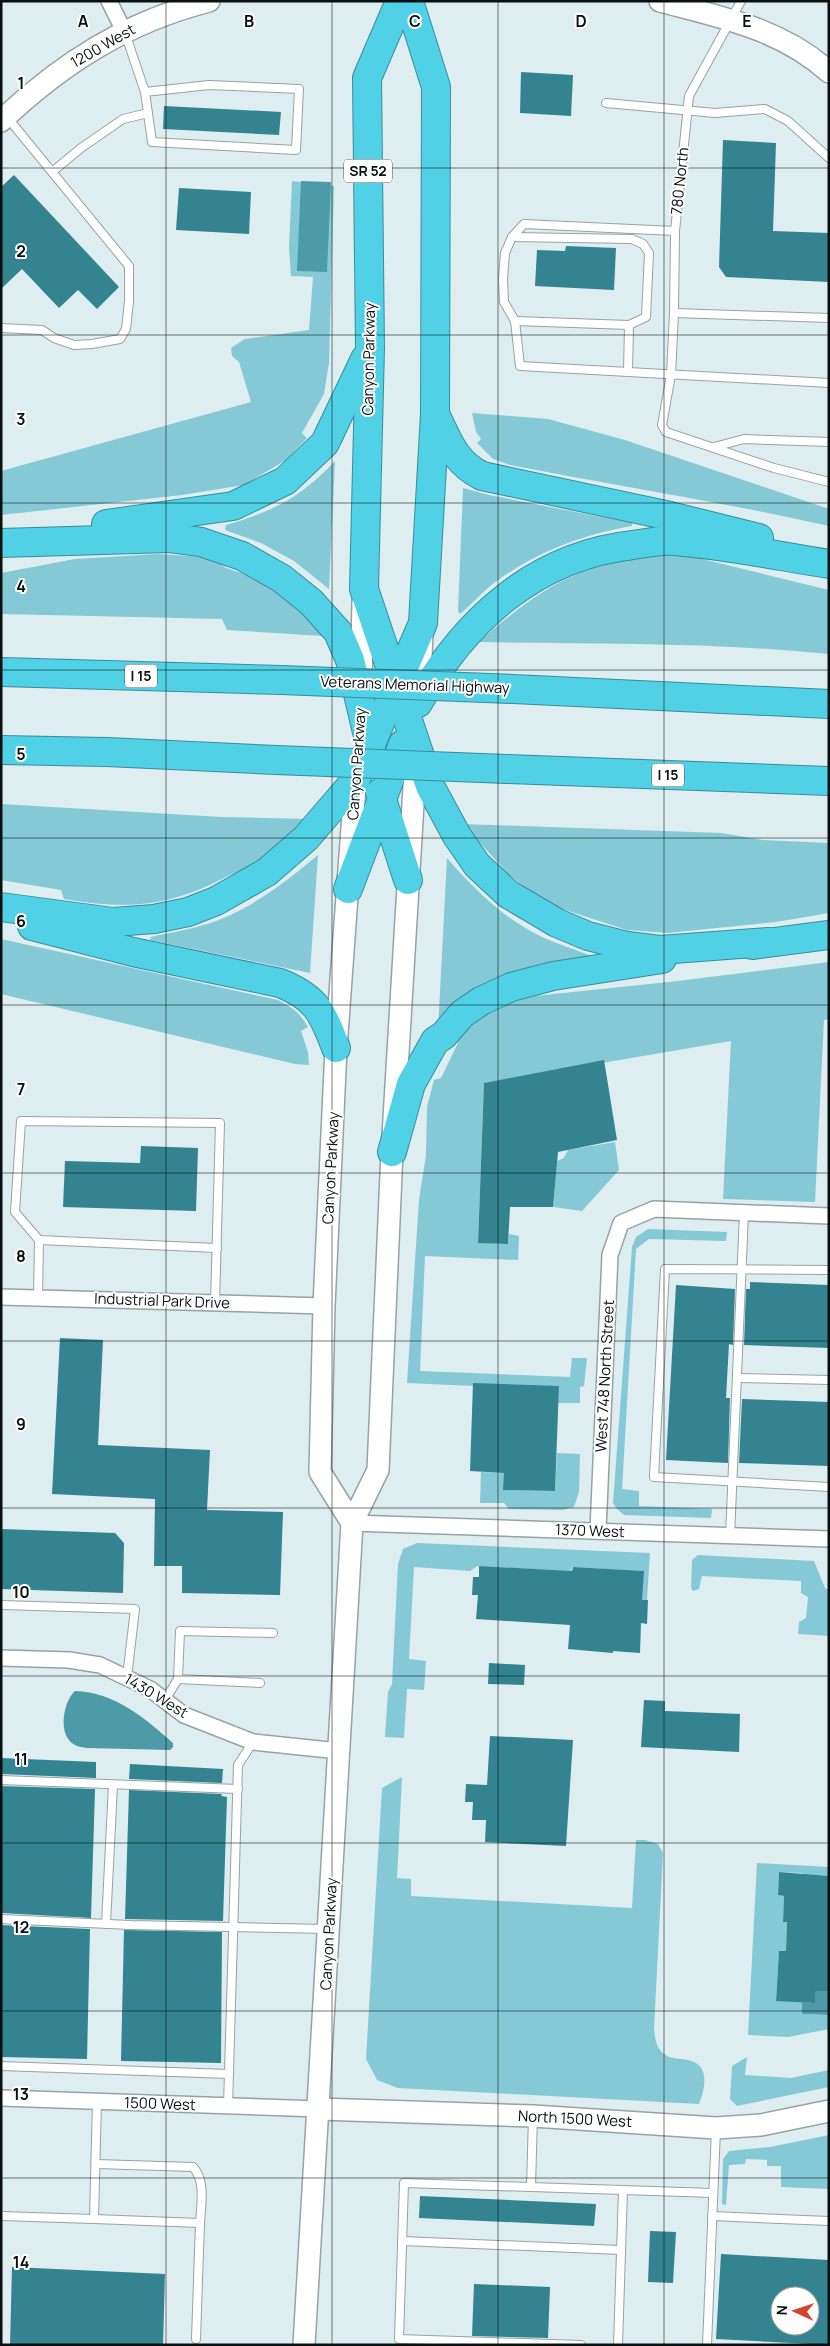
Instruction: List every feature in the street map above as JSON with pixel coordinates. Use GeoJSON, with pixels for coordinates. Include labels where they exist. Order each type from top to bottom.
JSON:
{"type":"FeatureCollection","features":[{"type":"Feature","properties":{"kind":"highway","name":"Canyon Parkway"},"geometry":{"type":"LineString","coordinates":[[364,589],[370,348],[367,78],[400,1]]}},
{"type":"Feature","properties":{"kind":"highway","name":"Canyon Parkway"},"geometry":{"type":"LineString","coordinates":[[408,1],[436,87],[434,414],[423,623]]}},
{"type":"Feature","properties":{"kind":"highway"},"geometry":{"type":"LineString","coordinates":[[1,541],[232,506],[285,481],[326,443],[370,348]]}},
{"type":"Feature","properties":{"kind":"highway"},"geometry":{"type":"LineString","coordinates":[[434,414],[455,454],[467,468],[482,476],[670,516],[829,555]]}},
{"type":"Feature","properties":{"kind":"highway"},"geometry":{"type":"LineString","coordinates":[[1,541],[170,538],[201,542],[242,556],[289,584],[311,602],[338,632],[350,660],[382,799],[408,880]]}},
{"type":"Feature","properties":{"kind":"highway"},"geometry":{"type":"LineString","coordinates":[[348,889],[382,799],[415,725],[464,637],[497,603],[555,566],[610,547],[673,541],[829,564]]}},
{"type":"Feature","properties":{"kind":"highway"},"geometry":{"type":"LineString","coordinates":[[364,589],[396,685],[415,725],[430,786],[457,836],[477,865],[508,894],[557,923],[588,936],[627,946],[660,950],[768,942],[829,935]]}},
{"type":"Feature","properties":{"kind":"highway"},"geometry":{"type":"LineString","coordinates":[[1,907],[113,922],[154,919],[188,912],[216,901],[267,872],[306,838],[342,798],[356,778],[423,623]]}},
{"type":"Feature","properties":{"kind":"highway","name":"Veterans Memorial Highway"},"geometry":{"type":"LineString","coordinates":[[1,672],[281,680],[829,704]]}},
{"type":"Feature","properties":{"kind":"highway","name":"I 15"},"geometry":{"type":"LineString","coordinates":[[1,750],[829,781]]}},
{"type":"Feature","properties":{"kind":"highway"},"geometry":{"type":"LineString","coordinates":[[1,918],[133,952],[280,982],[301,993],[319,1008],[336,1048]]}},
{"type":"Feature","properties":{"kind":"highway"},"geometry":{"type":"LineString","coordinates":[[392,1152],[411,1084],[435,1041],[444,1035],[462,1014],[482,1001],[510,987],[553,976],[768,942]]}},
{"type":"Feature","properties":{"kind":"main road","name":"1200 West"},"geometry":{"type":"LineString","coordinates":[[6,116],[50,76],[124,31],[209,1]]}},
{"type":"Feature","properties":{"kind":"main road"},"geometry":{"type":"LineString","coordinates":[[660,1],[735,10],[815,59],[829,72]]}},
{"type":"Feature","properties":{"kind":"main road","name":"Canyon Parkway"},"geometry":{"type":"LineString","coordinates":[[352,1523],[320,1472],[324,1306],[336,1048],[361,702],[364,589]]}},
{"type":"Feature","properties":{"kind":"main road","name":"Canyon Parkway"},"geometry":{"type":"LineString","coordinates":[[304,2345],[352,1523],[378,1470],[392,1152],[415,725],[423,623]]}},
{"type":"Feature","properties":{"kind":"main road","name":"North 1500 West"},"geometry":{"type":"LineString","coordinates":[[319,2109],[534,2116],[716,2128],[761,2125],[829,2111]]}},
{"type":"Feature","properties":{"kind":"street"},"geometry":{"type":"LineString","coordinates":[[109,1],[124,31]]}},
{"type":"Feature","properties":{"kind":"street","name":"West 748 North Street"},"geometry":{"type":"LineString","coordinates":[[598,1531],[610,1255],[621,1223],[654,1209],[744,1212]]}},
{"type":"Feature","properties":{"kind":"street"},"geometry":{"type":"LineString","coordinates":[[744,1212],[829,1216]]}},
{"type":"Feature","properties":{"kind":"street","name":"Industrial Park Drive"},"geometry":{"type":"LineString","coordinates":[[1,1297],[324,1306]]}},
{"type":"Feature","properties":{"kind":"street","name":"1370 West"},"geometry":{"type":"LineString","coordinates":[[352,1523],[829,1539]]}},
{"type":"Feature","properties":{"kind":"street","name":"1430 West"},"geometry":{"type":"LineString","coordinates":[[1,1658],[70,1660],[100,1665],[150,1689],[184,1715],[253,1742],[339,1751]]}},
{"type":"Feature","properties":{"kind":"street","name":"1500 West"},"geometry":{"type":"LineString","coordinates":[[1,2098],[319,2109]]}},
{"type":"Feature","properties":{"kind":"lane","name":"780 North"},"geometry":{"type":"LineString","coordinates":[[735,10],[689,96],[675,230],[671,374],[662,425],[666,432],[774,468],[829,482]]}},
{"type":"Feature","properties":{"kind":"lane"},"geometry":{"type":"LineString","coordinates":[[124,31],[145,92],[152,142],[296,150],[299,88],[209,84],[145,92]]}},
{"type":"Feature","properties":{"kind":"lane"},"geometry":{"type":"LineString","coordinates":[[606,103],[687,112],[716,113],[765,109],[788,121],[829,158]]}},
{"type":"Feature","properties":{"kind":"lane"},"geometry":{"type":"LineString","coordinates":[[52,172],[81,148],[122,119],[148,113]]}},
{"type":"Feature","properties":{"kind":"lane"},"geometry":{"type":"LineString","coordinates":[[1,328],[42,330],[54,338],[74,345],[120,339],[126,329],[129,301],[129,266],[6,116]]}},
{"type":"Feature","properties":{"kind":"lane"},"geometry":{"type":"LineString","coordinates":[[675,230],[524,224],[512,237],[505,253],[504,302],[515,321],[520,366],[829,383]]}},
{"type":"Feature","properties":{"kind":"lane"},"geometry":{"type":"LineString","coordinates":[[512,237],[632,239],[644,244],[649,253],[646,317],[629,325],[515,321]]}},
{"type":"Feature","properties":{"kind":"lane"},"geometry":{"type":"LineString","coordinates":[[674,313],[829,318]]}},
{"type":"Feature","properties":{"kind":"lane"},"geometry":{"type":"LineString","coordinates":[[628,372],[629,325]]}},
{"type":"Feature","properties":{"kind":"lane"},"geometry":{"type":"LineString","coordinates":[[713,447],[744,439],[829,442]]}},
{"type":"Feature","properties":{"kind":"lane"},"geometry":{"type":"LineString","coordinates":[[38,1298],[39,1240],[15,1212],[21,1121],[220,1123],[215,1303]]}},
{"type":"Feature","properties":{"kind":"lane"},"geometry":{"type":"LineString","coordinates":[[730,1536],[744,1212]]}},
{"type":"Feature","properties":{"kind":"lane"},"geometry":{"type":"LineString","coordinates":[[39,1240],[217,1248]]}},
{"type":"Feature","properties":{"kind":"lane"},"geometry":{"type":"LineString","coordinates":[[829,1270],[665,1269],[654,1477],[829,1487]]}},
{"type":"Feature","properties":{"kind":"lane"},"geometry":{"type":"LineString","coordinates":[[737,1378],[829,1380]]}},
{"type":"Feature","properties":{"kind":"lane"},"geometry":{"type":"LineString","coordinates":[[1,1605],[135,1609],[127,1677]]}},
{"type":"Feature","properties":{"kind":"lane"},"geometry":{"type":"LineString","coordinates":[[165,1700],[178,1679],[180,1631],[273,1633]]}},
{"type":"Feature","properties":{"kind":"lane"},"geometry":{"type":"LineString","coordinates":[[178,1679],[260,1683]]}},
{"type":"Feature","properties":{"kind":"lane"},"geometry":{"type":"LineString","coordinates":[[228,2106],[238,1765],[253,1742]]}},
{"type":"Feature","properties":{"kind":"lane"},"geometry":{"type":"LineString","coordinates":[[1,1780],[238,1789]]}},
{"type":"Feature","properties":{"kind":"lane"},"geometry":{"type":"LineString","coordinates":[[106,1924],[113,1784]]}},
{"type":"Feature","properties":{"kind":"lane"},"geometry":{"type":"LineString","coordinates":[[1,1919],[106,1924],[329,1929]]}},
{"type":"Feature","properties":{"kind":"lane"},"geometry":{"type":"LineString","coordinates":[[1,2066],[229,2074]]}},
{"type":"Feature","properties":{"kind":"lane"},"geometry":{"type":"LineString","coordinates":[[94,2219],[97,2101]]}},
{"type":"Feature","properties":{"kind":"lane"},"geometry":{"type":"LineString","coordinates":[[531,2187],[534,2116]]}},
{"type":"Feature","properties":{"kind":"lane"},"geometry":{"type":"LineString","coordinates":[[707,2345],[716,2128]]}},
{"type":"Feature","properties":{"kind":"lane"},"geometry":{"type":"LineString","coordinates":[[96,2164],[193,2167],[198,2173],[201,2185],[196,2339]]}},
{"type":"Feature","properties":{"kind":"lane"},"geometry":{"type":"LineString","coordinates":[[581,2345],[399,2339],[404,2183],[713,2193]]}},
{"type":"Feature","properties":{"kind":"lane"},"geometry":{"type":"LineString","coordinates":[[618,2345],[623,2190]]}},
{"type":"Feature","properties":{"kind":"lane"},"geometry":{"type":"LineString","coordinates":[[1,2216],[200,2223]]}},
{"type":"Feature","properties":{"kind":"lane"},"geometry":{"type":"LineString","coordinates":[[712,2216],[829,2222]]}},
{"type":"Feature","properties":{"kind":"lane"},"geometry":{"type":"LineString","coordinates":[[402,2241],[621,2250]]}},
{"type":"Feature","properties":{"kind":"shaded area"},"geometry":{"type":"Polygon","coordinates":[[[292,181],[334,186],[329,363],[324,394],[302,433],[307,438],[286,460],[244,485],[182,495],[1,515],[1,471],[251,402],[239,362],[232,356],[231,348],[245,339],[309,330],[313,277],[291,276],[289,247],[292,181]]]}},
{"type":"Feature","properties":{"kind":"shaded area"},"geometry":{"type":"Polygon","coordinates":[[[301,181],[331,182],[327,272],[297,271],[301,181]]]}},
{"type":"Feature","properties":{"kind":"shaded area"},"geometry":{"type":"Polygon","coordinates":[[[472,413],[548,419],[625,440],[829,509],[829,526],[749,509],[510,465],[493,459],[477,443],[481,439],[476,432],[472,413]]]}},
{"type":"Feature","properties":{"kind":"shaded area"},"geometry":{"type":"Polygon","coordinates":[[[335,461],[329,589],[294,561],[261,543],[225,530],[226,525],[272,508],[298,494],[335,461]]]}},
{"type":"Feature","properties":{"kind":"shaded area"},"geometry":{"type":"Polygon","coordinates":[[[463,488],[489,495],[632,523],[632,526],[577,540],[526,562],[485,590],[460,614],[458,611],[463,488]]]}},
{"type":"Feature","properties":{"kind":"shaded area"},"geometry":{"type":"Polygon","coordinates":[[[158,554],[209,557],[226,568],[248,575],[276,591],[303,613],[323,636],[227,630],[222,619],[1,614],[1,573],[75,559],[158,554]]]}},
{"type":"Feature","properties":{"kind":"shaded area"},"geometry":{"type":"Polygon","coordinates":[[[674,555],[698,558],[829,590],[829,654],[698,645],[479,642],[525,604],[568,578],[616,562],[674,555]]]}},
{"type":"Feature","properties":{"kind":"shaded area"},"geometry":{"type":"Polygon","coordinates":[[[1,804],[222,817],[310,819],[278,847],[246,868],[185,895],[166,900],[128,905],[64,899],[61,890],[1,880],[1,804]]]}},
{"type":"Feature","properties":{"kind":"shaded area"},"geometry":{"type":"Polygon","coordinates":[[[463,824],[721,833],[763,840],[829,843],[829,913],[776,922],[668,933],[627,930],[562,909],[536,895],[509,875],[463,824]]]}},
{"type":"Feature","properties":{"kind":"shaded area"},"geometry":{"type":"Polygon","coordinates":[[[318,855],[310,973],[150,940],[151,937],[217,921],[248,906],[291,877],[318,855]]]}},
{"type":"Feature","properties":{"kind":"shaded area"},"geometry":{"type":"Polygon","coordinates":[[[447,858],[478,891],[512,920],[545,938],[595,957],[438,1030],[447,858]]]}},
{"type":"Feature","properties":{"kind":"shaded area"},"geometry":{"type":"Polygon","coordinates":[[[1,939],[278,1000],[295,1011],[308,1027],[301,1031],[308,1052],[309,1065],[295,1064],[1,994],[1,939]]]}},
{"type":"Feature","properties":{"kind":"shaded area"},"geometry":{"type":"Polygon","coordinates":[[[829,962],[829,1019],[824,1020],[815,1202],[723,1199],[731,1041],[484,1083],[478,1242],[508,1244],[509,1234],[519,1236],[518,1260],[425,1256],[420,1371],[570,1377],[572,1358],[587,1358],[584,1386],[580,1387],[580,1403],[558,1403],[559,1386],[473,1386],[407,1383],[419,1200],[426,1155],[427,1107],[434,1080],[441,1078],[458,1043],[456,1040],[481,1015],[500,1005],[525,997],[678,981],[829,962]]]}},
{"type":"Feature","properties":{"kind":"shaded area"},"geometry":{"type":"Polygon","coordinates":[[[615,1142],[619,1170],[582,1211],[553,1207],[557,1161],[564,1158],[568,1150],[615,1142]]]}},
{"type":"Feature","properties":{"kind":"shaded area"},"geometry":{"type":"Polygon","coordinates":[[[648,1229],[727,1232],[726,1241],[649,1239],[636,1249],[622,1489],[639,1491],[639,1506],[712,1509],[711,1518],[624,1515],[613,1503],[632,1247],[636,1237],[648,1229]]]}},
{"type":"Feature","properties":{"kind":"shaded area"},"geometry":{"type":"Polygon","coordinates":[[[557,1453],[580,1454],[579,1492],[574,1507],[563,1510],[509,1509],[504,1503],[480,1503],[481,1472],[504,1473],[504,1490],[555,1491],[557,1453]]]}},
{"type":"Feature","properties":{"kind":"shaded area"},"geometry":{"type":"Polygon","coordinates":[[[417,1543],[650,1553],[647,1600],[640,1600],[641,1571],[572,1567],[571,1571],[477,1566],[470,1571],[414,1567],[409,1659],[426,1661],[424,1690],[407,1689],[404,1738],[385,1737],[388,1692],[392,1684],[398,1564],[403,1549],[417,1543]]]}},
{"type":"Feature","properties":{"kind":"shaded area"},"geometry":{"type":"Polygon","coordinates":[[[698,1555],[814,1561],[825,1588],[829,1590],[829,1636],[798,1634],[799,1622],[806,1618],[808,1597],[801,1593],[801,1581],[702,1576],[699,1589],[693,1591],[691,1588],[692,1560],[698,1555]]]}},
{"type":"Feature","properties":{"kind":"shaded area"},"geometry":{"type":"Polygon","coordinates":[[[75,1691],[89,1692],[116,1701],[140,1716],[173,1743],[173,1747],[170,1750],[87,1748],[75,1745],[69,1741],[66,1734],[64,1719],[67,1703],[75,1691]]]}},
{"type":"Feature","properties":{"kind":"shaded area"},"geometry":{"type":"Polygon","coordinates":[[[402,1777],[397,1878],[411,1879],[411,1896],[632,1908],[636,1840],[645,1840],[658,1844],[663,1853],[655,2036],[661,2052],[667,2056],[694,2062],[699,2065],[704,2075],[704,2087],[699,2104],[398,2088],[377,2080],[366,2059],[382,1788],[402,1777]]]}},
{"type":"Feature","properties":{"kind":"shaded area"},"geometry":{"type":"Polygon","coordinates":[[[757,1863],[829,1867],[829,1876],[814,1875],[803,1879],[803,1873],[779,1872],[778,1895],[784,1896],[783,1922],[787,1922],[786,1951],[779,1951],[776,2000],[802,2002],[802,2014],[829,2015],[829,2029],[788,2037],[748,2035],[757,1863]]]}},
{"type":"Feature","properties":{"kind":"shaded area"},"geometry":{"type":"Polygon","coordinates":[[[815,1991],[829,1991],[829,2015],[802,2014],[802,2002],[815,2003],[815,1991]]]}},
{"type":"Feature","properties":{"kind":"shaded area"},"geometry":{"type":"Polygon","coordinates":[[[747,2057],[745,2075],[791,2078],[829,2070],[829,2087],[737,2106],[730,2099],[732,2066],[747,2057]]]}},
{"type":"Feature","properties":{"kind":"shaded area"},"geometry":{"type":"Polygon","coordinates":[[[829,2135],[829,2189],[781,2187],[781,2166],[767,2166],[767,2160],[746,2159],[745,2164],[729,2165],[726,2205],[722,2204],[723,2159],[729,2151],[770,2147],[829,2135]]]}},
{"type":"Feature","properties":{"kind":"building"},"geometry":{"type":"Polygon","coordinates":[[[521,72],[573,75],[571,116],[520,113],[521,72]]]}},
{"type":"Feature","properties":{"kind":"building"},"geometry":{"type":"Polygon","coordinates":[[[164,106],[281,112],[279,135],[163,129],[164,106]]]}},
{"type":"Feature","properties":{"kind":"building"},"geometry":{"type":"Polygon","coordinates":[[[723,140],[776,143],[773,231],[829,233],[829,282],[726,277],[719,267],[723,140]]]}},
{"type":"Feature","properties":{"kind":"building"},"geometry":{"type":"Polygon","coordinates":[[[14,175],[119,287],[97,309],[78,290],[59,308],[22,269],[1,289],[1,187],[14,175]]]}},
{"type":"Feature","properties":{"kind":"building"},"geometry":{"type":"Polygon","coordinates":[[[179,188],[251,192],[249,234],[176,230],[179,188]]]}},
{"type":"Feature","properties":{"kind":"building"},"geometry":{"type":"Polygon","coordinates":[[[566,246],[616,248],[614,290],[535,286],[537,250],[565,251],[566,246]]]}},
{"type":"Feature","properties":{"kind":"building"},"geometry":{"type":"Polygon","coordinates":[[[604,1060],[617,1140],[558,1152],[553,1207],[510,1207],[508,1244],[478,1243],[484,1083],[604,1060]]]}},
{"type":"Feature","properties":{"kind":"building"},"geometry":{"type":"Polygon","coordinates":[[[141,1146],[198,1148],[196,1211],[63,1207],[65,1161],[140,1163],[141,1146]]]}},
{"type":"Feature","properties":{"kind":"building"},"geometry":{"type":"Polygon","coordinates":[[[750,1282],[829,1285],[829,1348],[744,1345],[746,1289],[750,1289],[750,1282]]]}},
{"type":"Feature","properties":{"kind":"building"},"geometry":{"type":"Polygon","coordinates":[[[676,1285],[735,1289],[733,1345],[729,1344],[726,1398],[730,1398],[728,1463],[666,1460],[676,1285]]]}},
{"type":"Feature","properties":{"kind":"building"},"geometry":{"type":"Polygon","coordinates":[[[60,1338],[103,1340],[98,1445],[210,1450],[207,1510],[283,1512],[280,1595],[182,1593],[182,1566],[154,1566],[155,1499],[52,1494],[60,1338]]]}},
{"type":"Feature","properties":{"kind":"building"},"geometry":{"type":"Polygon","coordinates":[[[473,1383],[559,1386],[555,1491],[503,1490],[504,1473],[470,1471],[473,1383]]]}},
{"type":"Feature","properties":{"kind":"building"},"geometry":{"type":"Polygon","coordinates":[[[742,1399],[829,1402],[829,1466],[739,1463],[742,1399]]]}},
{"type":"Feature","properties":{"kind":"building"},"geometry":{"type":"Polygon","coordinates":[[[1,1529],[115,1533],[124,1543],[123,1593],[1,1589],[1,1529]]]}},
{"type":"Feature","properties":{"kind":"building"},"geometry":{"type":"Polygon","coordinates":[[[479,1566],[572,1571],[573,1567],[644,1571],[642,1600],[648,1600],[647,1624],[641,1623],[640,1653],[568,1649],[570,1625],[476,1619],[478,1595],[472,1595],[473,1577],[479,1577],[479,1566]]]}},
{"type":"Feature","properties":{"kind":"building"},"geometry":{"type":"Polygon","coordinates":[[[489,1663],[525,1665],[524,1685],[488,1684],[489,1663]]]}},
{"type":"Feature","properties":{"kind":"building"},"geometry":{"type":"Polygon","coordinates":[[[644,1700],[665,1701],[665,1711],[740,1714],[739,1752],[641,1747],[644,1700]]]}},
{"type":"Feature","properties":{"kind":"building"},"geometry":{"type":"Polygon","coordinates":[[[490,1736],[573,1740],[566,1846],[485,1842],[486,1820],[472,1820],[473,1802],[465,1802],[466,1784],[487,1785],[490,1736]]]}},
{"type":"Feature","properties":{"kind":"building"},"geometry":{"type":"Polygon","coordinates":[[[1,1758],[96,1762],[96,1778],[1,1774],[1,1758]]]}},
{"type":"Feature","properties":{"kind":"building"},"geometry":{"type":"Polygon","coordinates":[[[130,1764],[223,1769],[222,1783],[129,1779],[130,1764]]]}},
{"type":"Feature","properties":{"kind":"building"},"geometry":{"type":"Polygon","coordinates":[[[1,1786],[95,1789],[91,1918],[1,1913],[1,1786]]]}},
{"type":"Feature","properties":{"kind":"building"},"geometry":{"type":"Polygon","coordinates":[[[129,1790],[222,1794],[221,1796],[227,1797],[223,1921],[125,1919],[129,1790]]]}},
{"type":"Feature","properties":{"kind":"building"},"geometry":{"type":"Polygon","coordinates":[[[779,1872],[829,1876],[829,1991],[815,1991],[815,2003],[776,2001],[779,1951],[786,1951],[787,1922],[783,1922],[784,1896],[778,1895],[779,1872]]]}},
{"type":"Feature","properties":{"kind":"building"},"geometry":{"type":"Polygon","coordinates":[[[1,1925],[90,1929],[87,2059],[1,2057],[1,1925]]]}},
{"type":"Feature","properties":{"kind":"building"},"geometry":{"type":"Polygon","coordinates":[[[124,1930],[222,1932],[221,2063],[121,2061],[124,1930]]]}},
{"type":"Feature","properties":{"kind":"building"},"geometry":{"type":"Polygon","coordinates":[[[420,2196],[596,2204],[594,2226],[419,2218],[420,2196]]]}},
{"type":"Feature","properties":{"kind":"building"},"geometry":{"type":"Polygon","coordinates":[[[650,2231],[676,2232],[673,2283],[648,2282],[650,2231]]]}},
{"type":"Feature","properties":{"kind":"building"},"geometry":{"type":"Polygon","coordinates":[[[721,2254],[829,2260],[829,2345],[716,2339],[721,2254]]]}},
{"type":"Feature","properties":{"kind":"building"},"geometry":{"type":"Polygon","coordinates":[[[12,2267],[165,2274],[163,2345],[10,2345],[12,2267]]]}},
{"type":"Feature","properties":{"kind":"building"},"geometry":{"type":"Polygon","coordinates":[[[474,2284],[550,2287],[548,2338],[472,2336],[474,2284]]]}}]}
